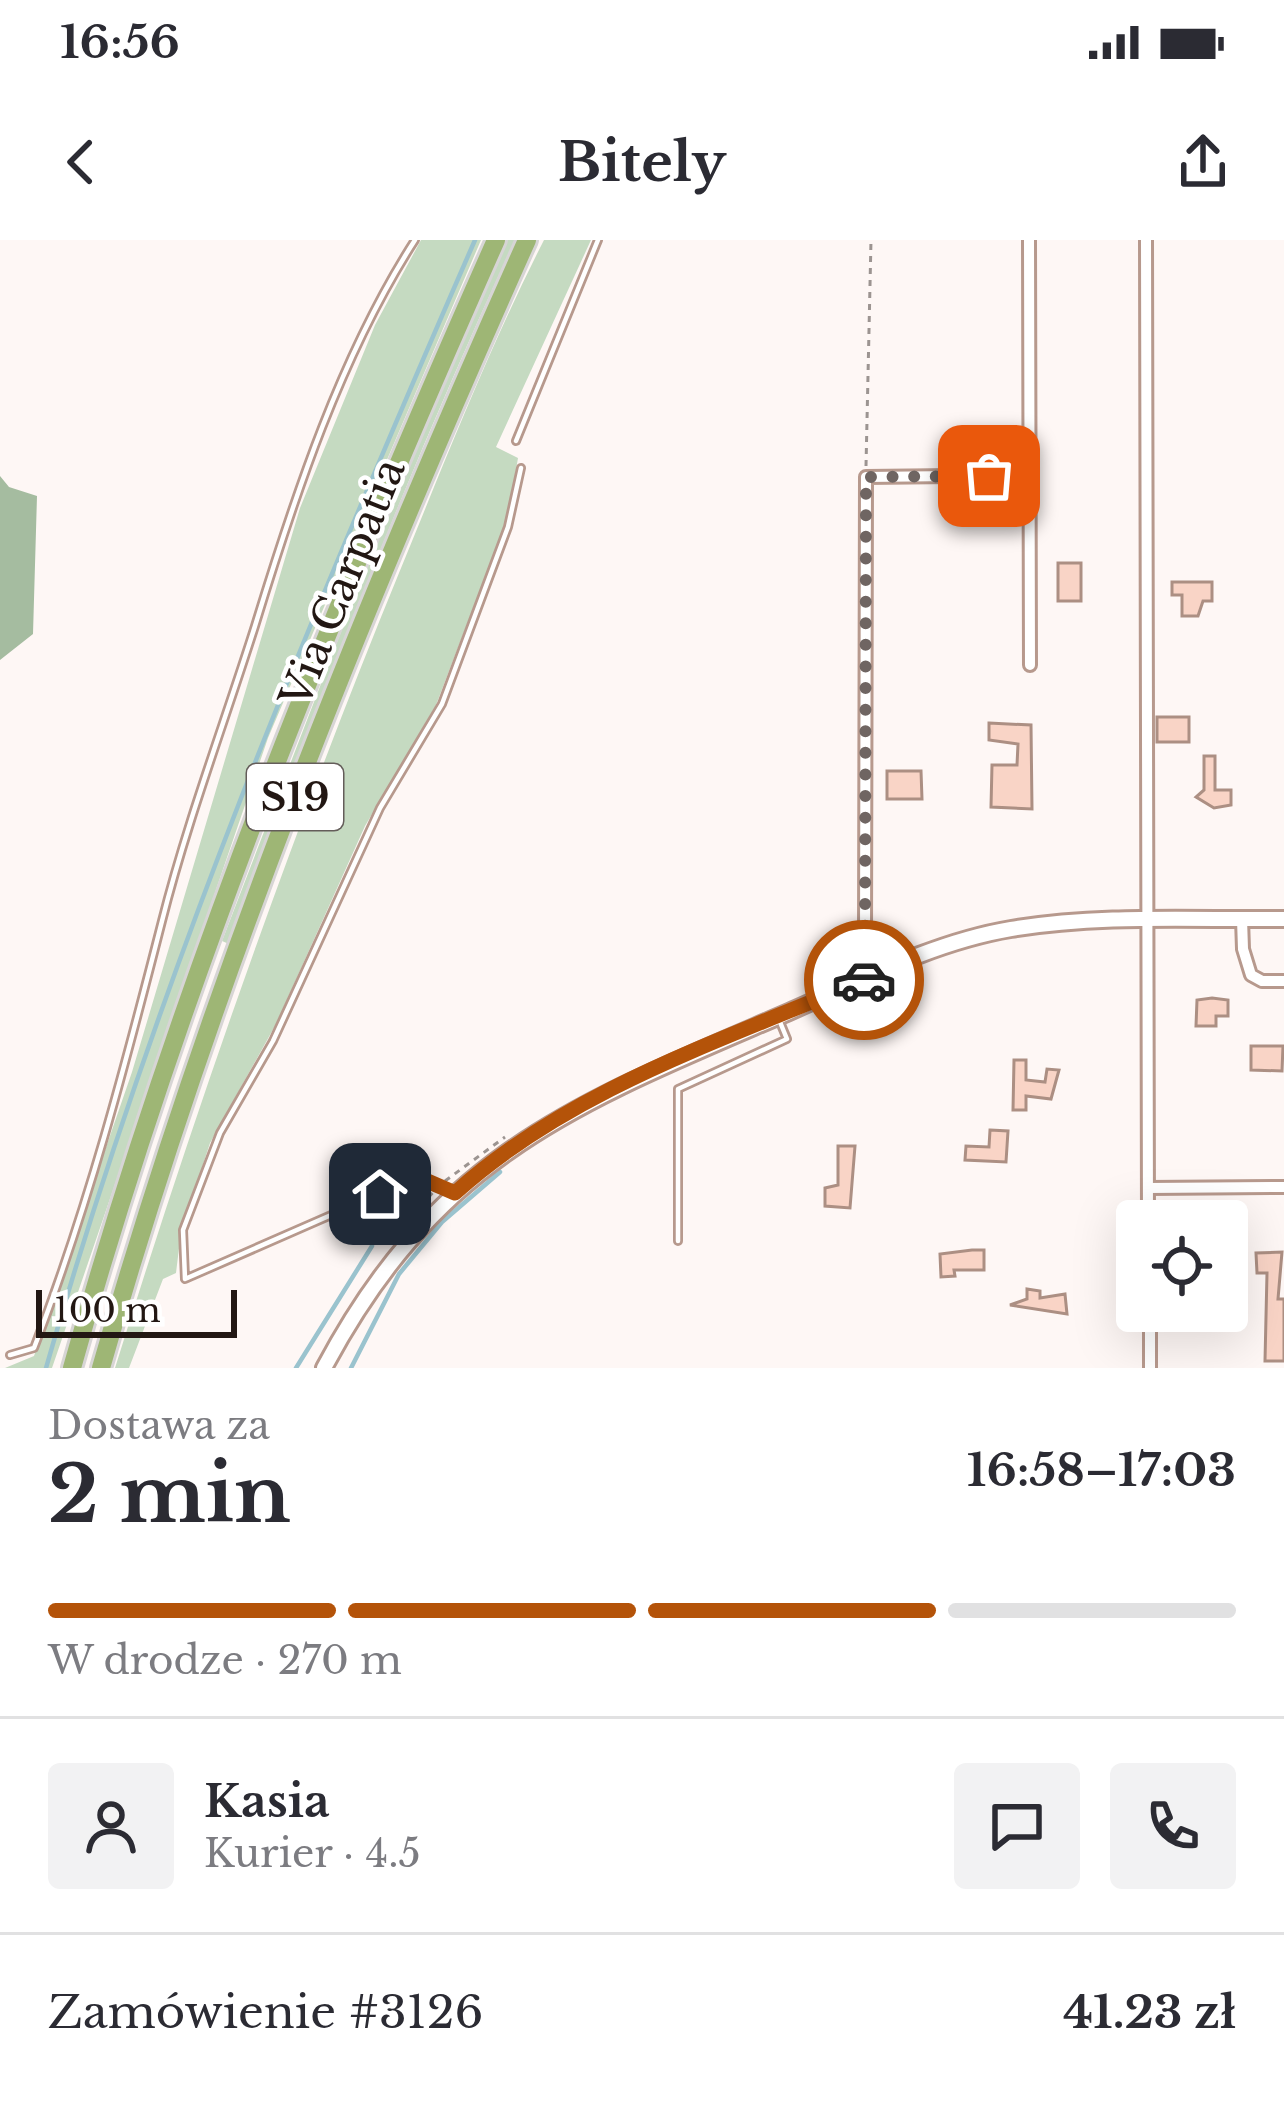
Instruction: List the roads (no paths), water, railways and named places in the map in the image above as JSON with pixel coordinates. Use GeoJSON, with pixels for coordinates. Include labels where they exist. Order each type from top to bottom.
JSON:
{"type":"FeatureCollection","features":[{"type":"Feature","properties":{"kind":"highway","name":"Via Carpatia"},"geometry":{"type":"LineString","coordinates":[[71,1368],[190,999],[284,740],[496,240]]}},
{"type":"Feature","properties":{"kind":"highway","name":"Via Carpatia"},"geometry":{"type":"LineString","coordinates":[[101,1368],[221,997],[312,752],[527,240]]}},
{"type":"Feature","properties":{"kind":"street"},"geometry":{"type":"LineString","coordinates":[[1029,240],[1030,665]]}},
{"type":"Feature","properties":{"kind":"street"},"geometry":{"type":"LineString","coordinates":[[1146,240],[1148,1200]]}},
{"type":"Feature","properties":{"kind":"street"},"geometry":{"type":"LineString","coordinates":[[877,974],[865,941],[866,477],[1030,475]]}},
{"type":"Feature","properties":{"kind":"street"},"geometry":{"type":"LineString","coordinates":[[324,1368],[386,1268],[455,1193],[495,1157],[550,1120],[877,974],[1008,930],[1148,920],[1284,919]]}},
{"type":"Feature","properties":{"kind":"street"},"geometry":{"type":"LineString","coordinates":[[1242,920],[1243,950],[1251,974],[1262,982],[1284,981]]}},
{"type":"Feature","properties":{"kind":"street"},"geometry":{"type":"LineString","coordinates":[[1148,1188],[1284,1187]]}},
{"type":"Feature","properties":{"kind":"street"},"geometry":{"type":"LineString","coordinates":[[1150,1332],[1150,1368]]}},
{"type":"Feature","properties":{"kind":"lane"},"geometry":{"type":"LineString","coordinates":[[10,1355],[34,1348],[86,1209],[134,1044],[163,918],[291,510],[389,280],[415,240]]}},
{"type":"Feature","properties":{"kind":"lane"},"geometry":{"type":"LineString","coordinates":[[516,441],[598,240]]}},
{"type":"Feature","properties":{"kind":"lane"},"geometry":{"type":"LineString","coordinates":[[455,1193],[418,1177],[185,1279],[183,1230],[220,1132],[273,1041],[380,808],[442,704],[508,527],[521,469]]}},
{"type":"Feature","properties":{"kind":"lane"},"geometry":{"type":"LineString","coordinates":[[678,1241],[678,1089],[787,1039],[777,1017]]}},
{"type":"Feature","properties":{"kind":"waterway"},"geometry":{"type":"LineString","coordinates":[[46,1368],[137,1081],[241,797],[475,240]]}},
{"type":"Feature","properties":{"kind":"waterway"},"geometry":{"type":"LineString","coordinates":[[351,1368],[399,1274],[442,1222],[500,1172]]}},
{"type":"Feature","properties":{"kind":"waterway"},"geometry":{"type":"LineString","coordinates":[[296,1368],[372,1246]]}}]}
